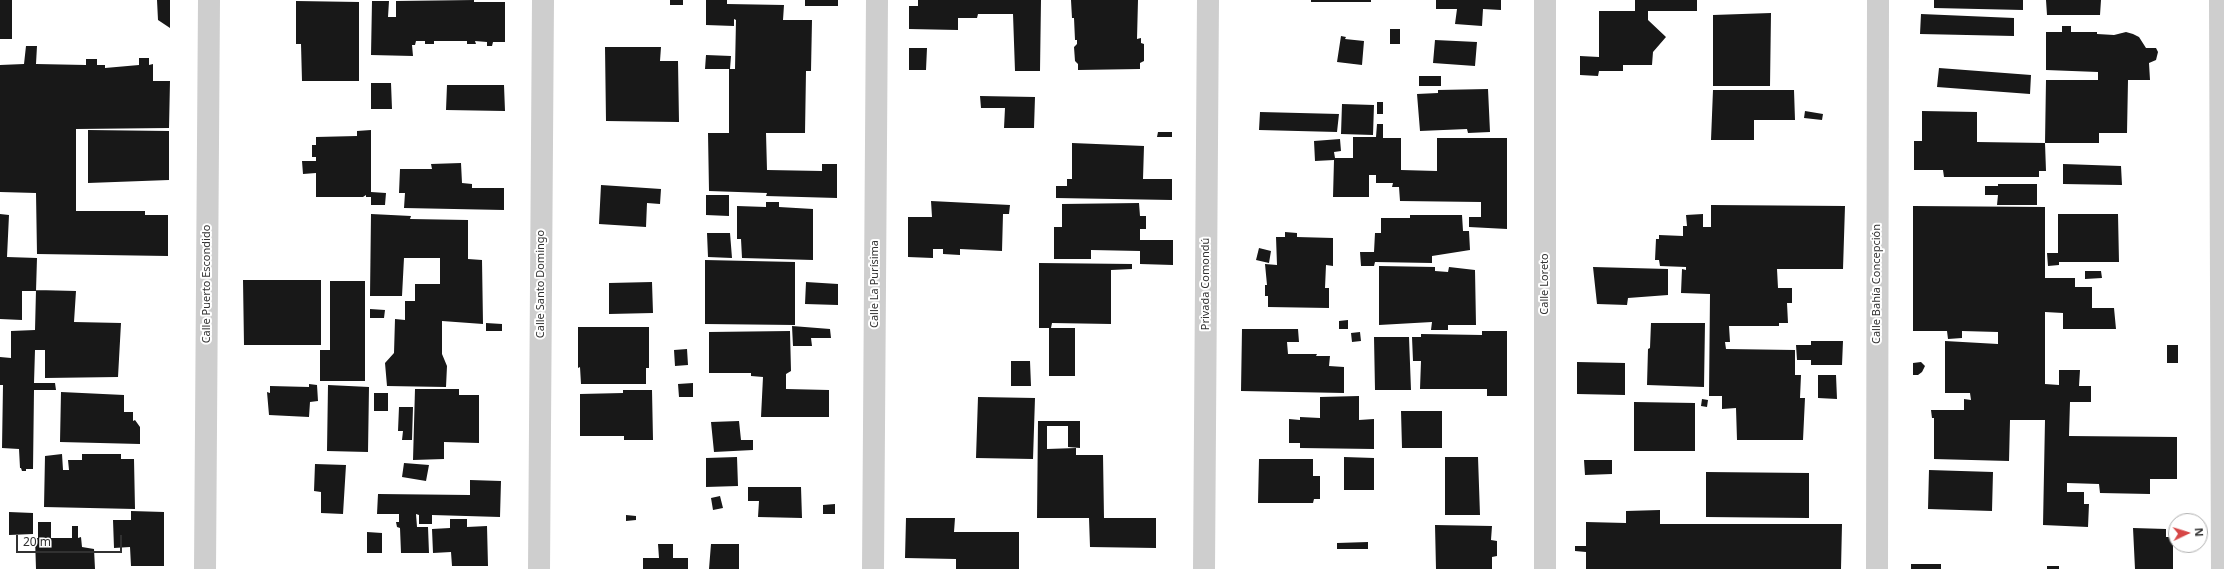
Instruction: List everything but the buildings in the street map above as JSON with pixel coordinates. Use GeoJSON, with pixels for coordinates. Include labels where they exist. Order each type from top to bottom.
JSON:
{"type":"FeatureCollection","features":[{"type":"Feature","properties":{"kind":"street","name":"Calle Puerto Escondido"},"geometry":{"type":"LineString","coordinates":[[205,569],[209,0]]}},
{"type":"Feature","properties":{"kind":"street","name":"Calle Santo Domingo"},"geometry":{"type":"LineString","coordinates":[[539,569],[543,0]]}},
{"type":"Feature","properties":{"kind":"street","name":"Calle La Purísima"},"geometry":{"type":"LineString","coordinates":[[873,569],[877,0]]}},
{"type":"Feature","properties":{"kind":"street","name":"Privada Comondú"},"geometry":{"type":"LineString","coordinates":[[1204,569],[1208,0]]}},
{"type":"Feature","properties":{"kind":"street","name":"Calle Loreto"},"geometry":{"type":"LineString","coordinates":[[1545,0],[1545,569]]}},
{"type":"Feature","properties":{"kind":"street","name":"Calle Bahía Concepción"},"geometry":{"type":"LineString","coordinates":[[1877,569],[1878,0]]}},
{"type":"Feature","properties":{"kind":"street"},"geometry":{"type":"LineString","coordinates":[[2220,0],[2222,569]]}}]}
